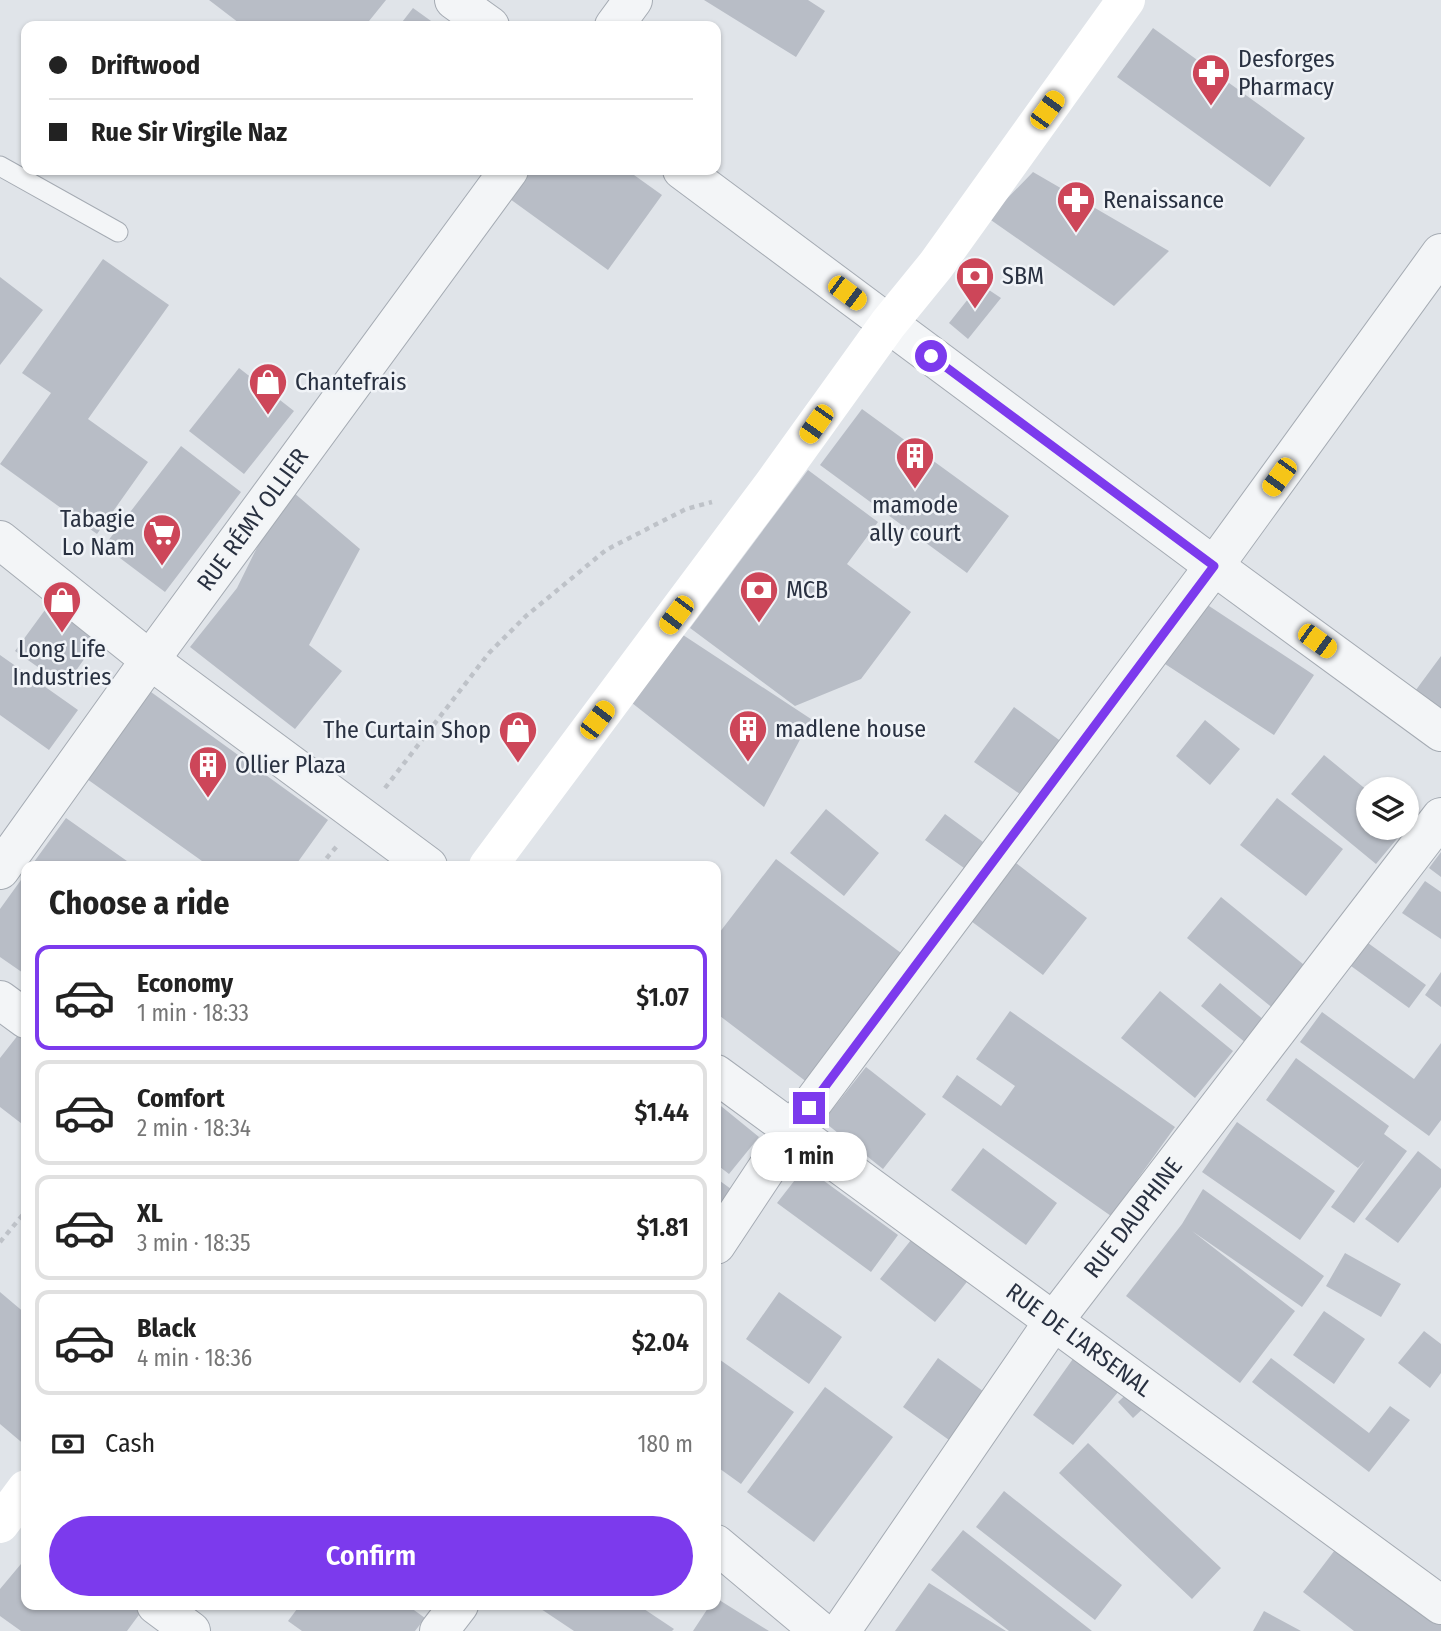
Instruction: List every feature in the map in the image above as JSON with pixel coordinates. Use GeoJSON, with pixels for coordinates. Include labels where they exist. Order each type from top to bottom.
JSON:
{"type":"FeatureCollection","features":[{"type":"Feature","properties":{"kind":"main road"},"geometry":{"type":"LineString","coordinates":[[492,861],[773,484],[888,324],[936,265],[1126,0]]}},
{"type":"Feature","properties":{"kind":"street"},"geometry":{"type":"LineString","coordinates":[[454,0],[483,21]]}},
{"type":"Feature","properties":{"kind":"street"},"geometry":{"type":"LineString","coordinates":[[618,21],[633,0]]}},
{"type":"Feature","properties":{"kind":"street","name":"RUE RÉMY OLLIER"},"geometry":{"type":"LineString","coordinates":[[0,870],[149,660],[505,175]]}},
{"type":"Feature","properties":{"kind":"street"},"geometry":{"type":"LineString","coordinates":[[689,175],[1441,732]]}},
{"type":"Feature","properties":{"kind":"street"},"geometry":{"type":"LineString","coordinates":[[721,1237],[793,1129],[1214,566],[1441,253]]}},
{"type":"Feature","properties":{"kind":"street"},"geometry":{"type":"LineString","coordinates":[[0,540],[149,660],[421,861]]}},
{"type":"Feature","properties":{"kind":"street","name":"RUE DAUPHINE"},"geometry":{"type":"LineString","coordinates":[[841,1631],[1053,1322],[1441,817]]}},
{"type":"Feature","properties":{"kind":"street"},"geometry":{"type":"LineString","coordinates":[[0,1000],[21,1015]]}},
{"type":"Feature","properties":{"kind":"street","name":"RUE DE L'ARSENAL"},"geometry":{"type":"LineString","coordinates":[[721,1078],[1441,1605]]}},
{"type":"Feature","properties":{"kind":"street"},"geometry":{"type":"LineString","coordinates":[[721,1548],[820,1631]]}},
{"type":"Feature","properties":{"kind":"street"},"geometry":{"type":"LineString","coordinates":[[163,1610],[191,1631]]}},
{"type":"Feature","properties":{"kind":"street"},"geometry":{"type":"LineString","coordinates":[[439,1631],[455,1610]]}},
{"type":"Feature","properties":{"kind":"lane"},"geometry":{"type":"LineString","coordinates":[[0,166],[118,232]]}},
{"type":"Feature","properties":{"kind":"path"},"geometry":{"type":"LineString","coordinates":[[324,861],[362,818],[489,653],[526,616],[606,550],[686,509],[773,484]]}},
{"type":"Feature","properties":{"kind":"path"},"geometry":{"type":"LineString","coordinates":[[0,1242],[21,1217]]}},
{"type":"Feature","properties":{"kind":"building"},"geometry":{"type":"Polygon","coordinates":[[[209,0],[386,0],[369,21],[236,21],[209,0]]]}},
{"type":"Feature","properties":{"kind":"building"},"geometry":{"type":"Polygon","coordinates":[[[704,0],[808,0],[825,11],[796,57],[704,0]]]}},
{"type":"Feature","properties":{"kind":"building"},"geometry":{"type":"Polygon","coordinates":[[[413,8],[431,21],[403,21],[413,8]]]}},
{"type":"Feature","properties":{"kind":"building","name":"Desforges Pharmacy"},"geometry":{"type":"Polygon","coordinates":[[[1153,28],[1305,138],[1270,187],[1117,77],[1153,28]]]}},
{"type":"Feature","properties":{"kind":"building","name":"Renaissance"},"geometry":{"type":"Polygon","coordinates":[[[1033,172],[1169,251],[1114,306],[988,218],[1033,172]]]}},
{"type":"Feature","properties":{"kind":"building"},"geometry":{"type":"Polygon","coordinates":[[[527,175],[634,175],[662,195],[608,270],[510,199],[527,175]]]}},
{"type":"Feature","properties":{"kind":"building"},"geometry":{"type":"Polygon","coordinates":[[[103,259],[169,305],[88,419],[148,462],[97,534],[0,464],[51,393],[22,373],[103,259]]]}},
{"type":"Feature","properties":{"kind":"building"},"geometry":{"type":"Polygon","coordinates":[[[0,277],[43,310],[0,365],[0,277]]]}},
{"type":"Feature","properties":{"kind":"building","name":"SBM"},"geometry":{"type":"Polygon","coordinates":[[[980,284],[1001,298],[968,339],[949,323],[980,284]]]}},
{"type":"Feature","properties":{"kind":"building"},"geometry":{"type":"Polygon","coordinates":[[[239,368],[294,411],[244,474],[189,431],[239,368]]]}},
{"type":"Feature","properties":{"kind":"building","name":"mamode ally court"},"geometry":{"type":"Polygon","coordinates":[[[862,409],[1009,516],[967,573],[820,465],[862,409]]]}},
{"type":"Feature","properties":{"kind":"building"},"geometry":{"type":"Polygon","coordinates":[[[181,446],[241,492],[165,592],[104,546],[181,446]]]}},
{"type":"Feature","properties":{"kind":"building"},"geometry":{"type":"Polygon","coordinates":[[[808,470],[878,522],[847,564],[911,612],[861,679],[795,706],[690,628],[808,470]]]}},
{"type":"Feature","properties":{"kind":"building"},"geometry":{"type":"Polygon","coordinates":[[[287,487],[360,549],[309,645],[342,671],[295,729],[190,647],[237,588],[287,487]]]}},
{"type":"Feature","properties":{"kind":"building"},"geometry":{"type":"Polygon","coordinates":[[[53,599],[102,634],[65,686],[15,651],[53,599]]]}},
{"type":"Feature","properties":{"kind":"building"},"geometry":{"type":"Polygon","coordinates":[[[1203,602],[1314,675],[1274,735],[1162,662],[1203,602]]]}},
{"type":"Feature","properties":{"kind":"building","name":"madlene house"},"geometry":{"type":"Polygon","coordinates":[[[680,633],[811,719],[764,807],[632,703],[680,633]]]}},
{"type":"Feature","properties":{"kind":"building"},"geometry":{"type":"Polygon","coordinates":[[[0,655],[78,710],[49,750],[0,715],[0,655]]]}},
{"type":"Feature","properties":{"kind":"building"},"geometry":{"type":"Polygon","coordinates":[[[1441,656],[1441,721],[1410,698],[1441,656]]]}},
{"type":"Feature","properties":{"kind":"building","name":"Ollier Plaza"},"geometry":{"type":"Polygon","coordinates":[[[151,692],[328,820],[299,861],[202,861],[87,779],[151,692]]]}},
{"type":"Feature","properties":{"kind":"building"},"geometry":{"type":"Polygon","coordinates":[[[1014,707],[1066,745],[1027,799],[974,762],[1014,707]]]}},
{"type":"Feature","properties":{"kind":"building"},"geometry":{"type":"Polygon","coordinates":[[[1205,720],[1240,749],[1210,785],[1176,756],[1205,720]]]}},
{"type":"Feature","properties":{"kind":"building"},"geometry":{"type":"Polygon","coordinates":[[[1324,755],[1356,781],[1356,840],[1396,840],[1376,864],[1291,794],[1324,755]]]}},
{"type":"Feature","properties":{"kind":"building"},"geometry":{"type":"Polygon","coordinates":[[[1277,798],[1343,849],[1306,896],[1240,845],[1277,798]]]}},
{"type":"Feature","properties":{"kind":"building"},"geometry":{"type":"Polygon","coordinates":[[[826,809],[879,853],[844,896],[790,853],[826,809]]]}},
{"type":"Feature","properties":{"kind":"building"},"geometry":{"type":"Polygon","coordinates":[[[945,814],[983,842],[964,868],[925,840],[945,814]]]}},
{"type":"Feature","properties":{"kind":"building"},"geometry":{"type":"Polygon","coordinates":[[[66,818],[127,861],[35,861],[66,818]]]}},
{"type":"Feature","properties":{"kind":"building"},"geometry":{"type":"Polygon","coordinates":[[[1441,852],[1441,877],[1429,868],[1441,852]]]}},
{"type":"Feature","properties":{"kind":"building"},"geometry":{"type":"Polygon","coordinates":[[[776,859],[909,959],[812,1086],[721,1017],[721,930],[776,859]]]}},
{"type":"Feature","properties":{"kind":"building"},"geometry":{"type":"Polygon","coordinates":[[[1012,860],[1087,918],[1043,975],[967,918],[1012,860]]]}},
{"type":"Feature","properties":{"kind":"building"},"geometry":{"type":"Polygon","coordinates":[[[21,880],[21,972],[0,957],[0,909],[21,880]]]}},
{"type":"Feature","properties":{"kind":"building"},"geometry":{"type":"Polygon","coordinates":[[[1425,881],[1441,892],[1441,939],[1402,913],[1425,881]]]}},
{"type":"Feature","properties":{"kind":"building"},"geometry":{"type":"Polygon","coordinates":[[[1221,897],[1309,969],[1275,1010],[1187,938],[1221,897]]]}},
{"type":"Feature","properties":{"kind":"building"},"geometry":{"type":"Polygon","coordinates":[[[1368,943],[1426,985],[1409,1008],[1351,966],[1368,943]]]}},
{"type":"Feature","properties":{"kind":"building"},"geometry":{"type":"Polygon","coordinates":[[[1441,972],[1441,1007],[1425,995],[1441,972]]]}},
{"type":"Feature","properties":{"kind":"building"},"geometry":{"type":"Polygon","coordinates":[[[1220,983],[1271,1026],[1252,1048],[1201,1006],[1220,983]]]}},
{"type":"Feature","properties":{"kind":"building"},"geometry":{"type":"Polygon","coordinates":[[[1160,991],[1233,1051],[1195,1098],[1121,1038],[1160,991]]]}},
{"type":"Feature","properties":{"kind":"building"},"geometry":{"type":"Polygon","coordinates":[[[1010,1011],[1175,1127],[1111,1216],[942,1097],[957,1075],[1001,1106],[1015,1086],[976,1059],[1010,1011]]]}},
{"type":"Feature","properties":{"kind":"building"},"geometry":{"type":"Polygon","coordinates":[[[1322,1012],[1414,1079],[1441,1043],[1441,1120],[1429,1136],[1300,1042],[1322,1012]]]}},
{"type":"Feature","properties":{"kind":"building"},"geometry":{"type":"Polygon","coordinates":[[[21,1031],[21,1123],[0,1107],[0,1058],[21,1031]]]}},
{"type":"Feature","properties":{"kind":"building"},"geometry":{"type":"Polygon","coordinates":[[[1296,1058],[1389,1126],[1384,1134],[1407,1151],[1354,1223],[1331,1207],[1365,1160],[1358,1168],[1266,1100],[1296,1058]]]}},
{"type":"Feature","properties":{"kind":"building"},"geometry":{"type":"Polygon","coordinates":[[[866,1067],[926,1114],[883,1169],[823,1121],[866,1067]]]}},
{"type":"Feature","properties":{"kind":"building"},"geometry":{"type":"Polygon","coordinates":[[[721,1106],[759,1137],[729,1174],[721,1168],[721,1106]]]}},
{"type":"Feature","properties":{"kind":"building"},"geometry":{"type":"Polygon","coordinates":[[[1237,1122],[1335,1191],[1300,1240],[1202,1172],[1237,1122]]]}},
{"type":"Feature","properties":{"kind":"building"},"geometry":{"type":"Polygon","coordinates":[[[983,1148],[1057,1203],[1026,1245],[951,1190],[983,1148]]]}},
{"type":"Feature","properties":{"kind":"building"},"geometry":{"type":"Polygon","coordinates":[[[1418,1151],[1441,1169],[1441,1187],[1398,1243],[1365,1219],[1418,1151]]]}},
{"type":"Feature","properties":{"kind":"building"},"geometry":{"type":"Polygon","coordinates":[[[805,1167],[898,1235],[871,1272],[777,1203],[805,1167]]]}},
{"type":"Feature","properties":{"kind":"building"},"geometry":{"type":"Polygon","coordinates":[[[721,1182],[731,1189],[721,1202],[721,1182]]]}},
{"type":"Feature","properties":{"kind":"building"},"geometry":{"type":"Polygon","coordinates":[[[1203,1189],[1324,1276],[1302,1307],[1192,1231],[1295,1311],[1240,1383],[1126,1296],[1182,1224],[1203,1189]]]}},
{"type":"Feature","properties":{"kind":"building"},"geometry":{"type":"Polygon","coordinates":[[[915,1235],[970,1278],[935,1322],[880,1279],[915,1235]]]}},
{"type":"Feature","properties":{"kind":"building"},"geometry":{"type":"Polygon","coordinates":[[[1345,1253],[1401,1284],[1381,1317],[1326,1286],[1345,1253]]]}},
{"type":"Feature","properties":{"kind":"building"},"geometry":{"type":"Polygon","coordinates":[[[0,1292],[21,1310],[21,1442],[0,1424],[0,1292]]]}},
{"type":"Feature","properties":{"kind":"building"},"geometry":{"type":"Polygon","coordinates":[[[779,1292],[842,1337],[809,1384],[746,1339],[779,1292]]]}},
{"type":"Feature","properties":{"kind":"building"},"geometry":{"type":"Polygon","coordinates":[[[1324,1311],[1365,1339],[1334,1384],[1293,1355],[1324,1311]]]}},
{"type":"Feature","properties":{"kind":"building"},"geometry":{"type":"Polygon","coordinates":[[[1424,1331],[1441,1344],[1441,1373],[1430,1388],[1398,1363],[1424,1331]]]}},
{"type":"Feature","properties":{"kind":"building"},"geometry":{"type":"Polygon","coordinates":[[[1075,1356],[1119,1391],[1073,1445],[1033,1415],[1075,1356]]]}},
{"type":"Feature","properties":{"kind":"building"},"geometry":{"type":"Polygon","coordinates":[[[938,1358],[991,1397],[956,1445],[903,1407],[938,1358]]]}},
{"type":"Feature","properties":{"kind":"building"},"geometry":{"type":"Polygon","coordinates":[[[1271,1358],[1369,1433],[1390,1406],[1410,1420],[1369,1472],[1252,1382],[1271,1358]]]}},
{"type":"Feature","properties":{"kind":"building"},"geometry":{"type":"Polygon","coordinates":[[[721,1361],[794,1412],[741,1484],[721,1470],[721,1361]]]}},
{"type":"Feature","properties":{"kind":"building"},"geometry":{"type":"Polygon","coordinates":[[[825,1387],[893,1437],[814,1542],[747,1492],[825,1387]]]}},
{"type":"Feature","properties":{"kind":"building"},"geometry":{"type":"Polygon","coordinates":[[[1134,1387],[1149,1403],[1133,1418],[1118,1402],[1134,1387]]]}},
{"type":"Feature","properties":{"kind":"building"},"geometry":{"type":"Polygon","coordinates":[[[1088,1443],[1221,1568],[1192,1599],[1059,1473],[1088,1443]]]}},
{"type":"Feature","properties":{"kind":"building"},"geometry":{"type":"Polygon","coordinates":[[[1004,1491],[1122,1585],[1095,1620],[976,1527],[1004,1491]]]}},
{"type":"Feature","properties":{"kind":"building"},"geometry":{"type":"Polygon","coordinates":[[[963,1530],[1092,1631],[1009,1631],[931,1570],[963,1530]]]}},
{"type":"Feature","properties":{"kind":"building"},"geometry":{"type":"Polygon","coordinates":[[[1344,1538],[1441,1613],[1441,1631],[1354,1631],[1303,1592],[1344,1538]]]}},
{"type":"Feature","properties":{"kind":"building"},"geometry":{"type":"Polygon","coordinates":[[[21,1564],[21,1610],[143,1610],[127,1631],[21,1631],[0,1616],[0,1589],[21,1564]]]}},
{"type":"Feature","properties":{"kind":"building"},"geometry":{"type":"Polygon","coordinates":[[[929,1583],[1006,1631],[895,1631],[929,1583]]]}},
{"type":"Feature","properties":{"kind":"building"},"geometry":{"type":"Polygon","coordinates":[[[721,1601],[769,1631],[693,1631],[707,1610],[721,1610],[721,1601]]]}},
{"type":"Feature","properties":{"kind":"building"},"geometry":{"type":"Polygon","coordinates":[[[296,1610],[414,1610],[425,1618],[415,1631],[302,1631],[288,1621],[296,1610]]]}},
{"type":"Feature","properties":{"kind":"building"},"geometry":{"type":"Polygon","coordinates":[[[542,1610],[646,1610],[674,1629],[672,1631],[574,1631],[542,1610]]]}},
{"type":"Feature","properties":{"kind":"building"},"geometry":{"type":"Polygon","coordinates":[[[1264,1611],[1301,1631],[1253,1631],[1264,1611]]]}},
{"type":"Feature","properties":{"kind":"place","name":"Desforges Pharmacy"},"geometry":{"type":"Point","coordinates":[1211,107]}},
{"type":"Feature","properties":{"kind":"place","name":"Renaissance"},"geometry":{"type":"Point","coordinates":[1076,234]}},
{"type":"Feature","properties":{"kind":"place","name":"SBM"},"geometry":{"type":"Point","coordinates":[975,310]}},
{"type":"Feature","properties":{"kind":"place","name":"Chantefrais"},"geometry":{"type":"Point","coordinates":[268,416]}},
{"type":"Feature","properties":{"kind":"place","name":"mamode ally court"},"geometry":{"type":"Point","coordinates":[915,490]}},
{"type":"Feature","properties":{"kind":"place","name":"Tabagie Lo Nam"},"geometry":{"type":"Point","coordinates":[162,567]}},
{"type":"Feature","properties":{"kind":"place","name":"MCB"},"geometry":{"type":"Point","coordinates":[759,624]}},
{"type":"Feature","properties":{"kind":"place","name":"Long Life Industries"},"geometry":{"type":"Point","coordinates":[62,634]}},
{"type":"Feature","properties":{"kind":"place","name":"madlene house"},"geometry":{"type":"Point","coordinates":[748,763]}},
{"type":"Feature","properties":{"kind":"place","name":"The Curtain Shop"},"geometry":{"type":"Point","coordinates":[518,764]}},
{"type":"Feature","properties":{"kind":"place","name":"Ollier Plaza"},"geometry":{"type":"Point","coordinates":[208,799]}},
{"type":"Feature","properties":{"kind":"route"},"geometry":{"type":"LineString","coordinates":[[809,1108],[1214,566],[931,356]]}}]}
